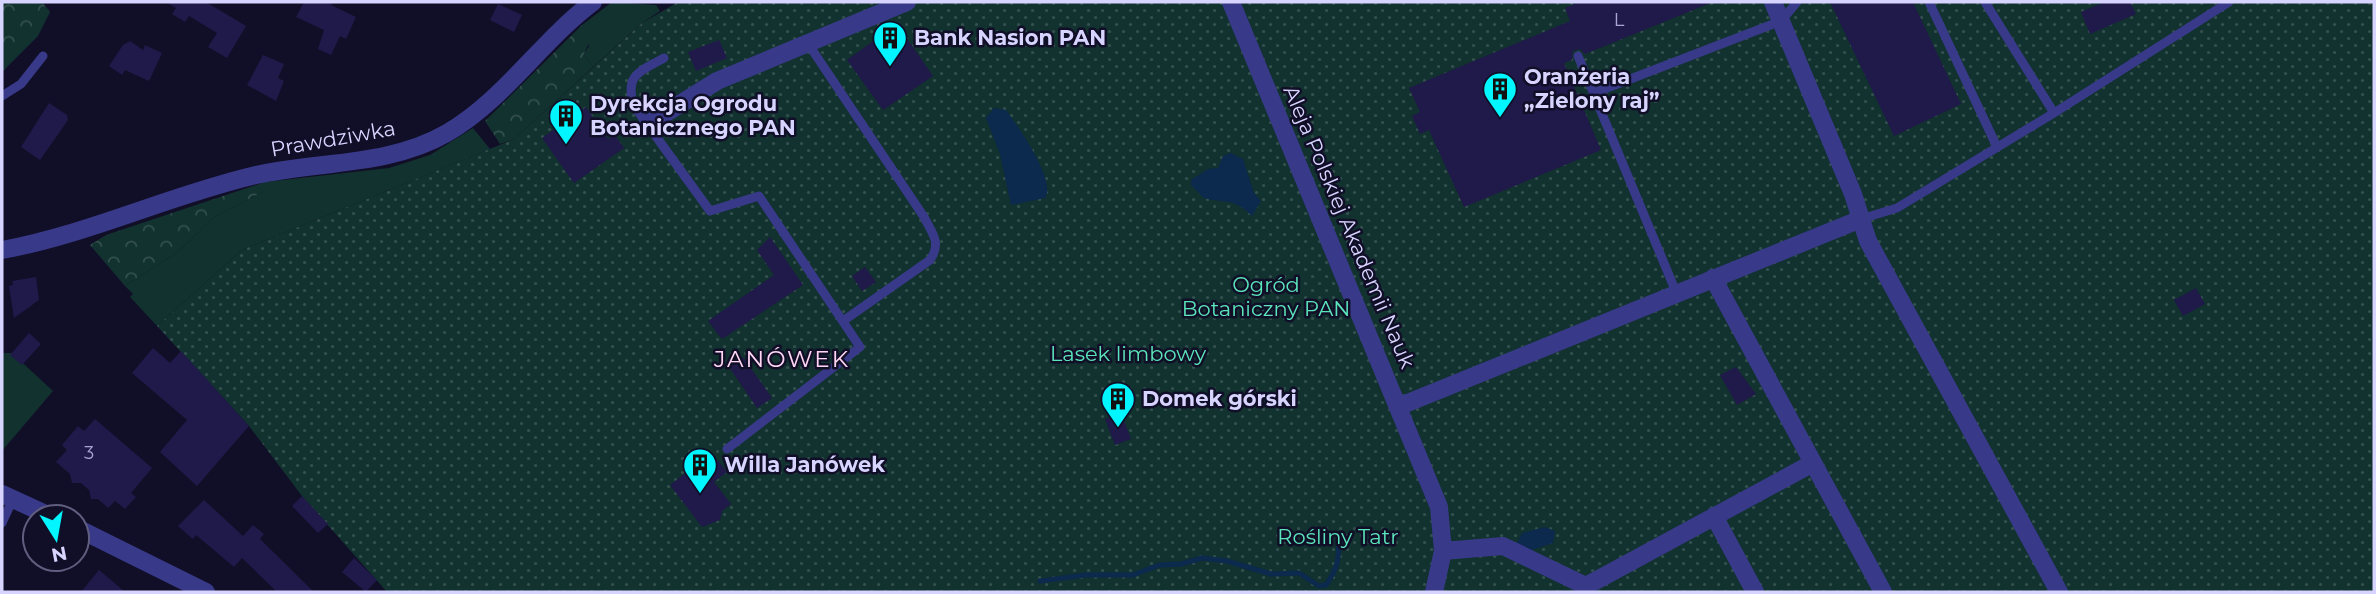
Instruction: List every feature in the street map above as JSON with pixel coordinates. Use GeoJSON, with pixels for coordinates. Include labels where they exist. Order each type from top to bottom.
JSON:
{"type":"FeatureCollection","features":[{"type":"Feature","properties":{"kind":"street","name":"Prawdziwka"},"geometry":{"type":"LineString","coordinates":[[2,250],[77,232],[254,176],[393,154],[423,145],[471,116],[593,2]]}},
{"type":"Feature","properties":{"kind":"street"},"geometry":{"type":"LineString","coordinates":[[649,124],[717,81],[907,2]]}},
{"type":"Feature","properties":{"kind":"street","name":"Aleja Polskiej Akademii Nauk"},"geometry":{"type":"LineString","coordinates":[[1231,2],[1400,406],[1439,507],[1443,551],[1434,592]]}},
{"type":"Feature","properties":{"kind":"street"},"geometry":{"type":"LineString","coordinates":[[1773,2],[1868,242],[2059,592]]}},
{"type":"Feature","properties":{"kind":"street"},"geometry":{"type":"LineString","coordinates":[[1400,406],[1861,219]]}},
{"type":"Feature","properties":{"kind":"street"},"geometry":{"type":"LineString","coordinates":[[1713,278],[1883,592]]}},
{"type":"Feature","properties":{"kind":"street"},"geometry":{"type":"LineString","coordinates":[[1443,551],[1503,546],[1586,586],[1813,463]]}},
{"type":"Feature","properties":{"kind":"street"},"geometry":{"type":"LineString","coordinates":[[1714,516],[1755,592]]}},
{"type":"Feature","properties":{"kind":"street"},"geometry":{"type":"LineString","coordinates":[[91,535],[206,592]]}},
{"type":"Feature","properties":{"kind":"lane"},"geometry":{"type":"LineString","coordinates":[[1594,93],[1781,21],[1797,2]]}},
{"type":"Feature","properties":{"kind":"lane"},"geometry":{"type":"LineString","coordinates":[[1929,2],[1997,147]]}},
{"type":"Feature","properties":{"kind":"lane"},"geometry":{"type":"LineString","coordinates":[[1985,2],[2054,113]]}},
{"type":"Feature","properties":{"kind":"lane"},"geometry":{"type":"LineString","coordinates":[[1861,219],[1897,208],[2229,2]]}},
{"type":"Feature","properties":{"kind":"lane"},"geometry":{"type":"LineString","coordinates":[[807,42],[924,217],[937,242],[937,251],[930,260],[843,321]]}},
{"type":"Feature","properties":{"kind":"lane"},"geometry":{"type":"LineString","coordinates":[[2,96],[21,84],[43,56]]}},
{"type":"Feature","properties":{"kind":"lane"},"geometry":{"type":"LineString","coordinates":[[1578,56],[1676,292]]}},
{"type":"Feature","properties":{"kind":"lane"},"geometry":{"type":"LineString","coordinates":[[664,58],[634,77],[630,88],[635,106],[710,211],[760,196],[860,347],[727,449]]}},
{"type":"Feature","properties":{"kind":"lane"},"geometry":{"type":"LineString","coordinates":[[2,523],[8,496]]}},
{"type":"Feature","properties":{"kind":"green space"},"geometry":{"type":"Polygon","coordinates":[[[2,2],[42,2],[50,12],[38,36],[2,72],[2,2]]]}},
{"type":"Feature","properties":{"kind":"green space"},"geometry":{"type":"Polygon","coordinates":[[[612,2],[656,5],[660,11],[642,23],[593,67],[584,54],[589,46],[582,25],[612,2]]]}},
{"type":"Feature","properties":{"kind":"green space","name":"Ogród Botaniczny PAN"},"geometry":{"type":"Polygon","coordinates":[[[678,2],[2374,2],[2374,592],[387,592],[302,496],[249,426],[157,326],[242,250],[514,139],[642,23],[678,2]]]}},
{"type":"Feature","properties":{"kind":"green space"},"geometry":{"type":"Polygon","coordinates":[[[582,25],[590,41],[584,54],[593,67],[514,139],[500,144],[485,121],[582,25]]]}},
{"type":"Feature","properties":{"kind":"green space"},"geometry":{"type":"Polygon","coordinates":[[[473,128],[490,149],[242,250],[157,326],[130,297],[133,294],[125,286],[179,251],[214,217],[265,191],[265,182],[389,168],[430,155],[473,128]]]}},
{"type":"Feature","properties":{"kind":"green space"},"geometry":{"type":"Polygon","coordinates":[[[265,182],[265,191],[214,217],[179,251],[125,286],[90,245],[106,235],[265,182]]]}},
{"type":"Feature","properties":{"kind":"green space"},"geometry":{"type":"Polygon","coordinates":[[[2,353],[12,353],[53,391],[2,451],[2,353]]]}},
{"type":"Feature","properties":{"kind":"water"},"geometry":{"type":"Polygon","coordinates":[[[994,108],[1006,110],[1034,153],[1046,179],[1045,198],[1011,205],[1000,154],[986,118],[994,108]]]}},
{"type":"Feature","properties":{"kind":"water"},"geometry":{"type":"Polygon","coordinates":[[[1231,153],[1243,159],[1254,193],[1261,201],[1252,216],[1240,206],[1204,198],[1191,185],[1191,180],[1208,169],[1218,168],[1223,156],[1231,153]]]}},
{"type":"Feature","properties":{"kind":"water"},"geometry":{"type":"Polygon","coordinates":[[[1545,527],[1555,531],[1553,543],[1529,551],[1517,543],[1522,533],[1545,527]]]}},
{"type":"Feature","properties":{"kind":"building"},"geometry":{"type":"Polygon","coordinates":[[[166,2],[206,2],[246,26],[227,58],[208,47],[217,33],[189,16],[185,22],[172,14],[176,8],[166,2]]]}},
{"type":"Feature","properties":{"kind":"building"},"geometry":{"type":"Polygon","coordinates":[[[304,2],[333,2],[331,5],[356,17],[346,39],[340,36],[331,55],[318,49],[324,30],[296,17],[304,2]]]}},
{"type":"Feature","properties":{"kind":"building","name":"Oranżeria „Zielony raj”"},"geometry":{"type":"Polygon","coordinates":[[[1579,2],[1713,2],[1585,54],[1580,49],[1573,51],[1572,60],[1564,63],[1601,150],[1464,207],[1429,130],[1420,134],[1412,116],[1420,112],[1409,88],[1570,21],[1565,8],[1579,2]]]}},
{"type":"Feature","properties":{"kind":"building"},"geometry":{"type":"Polygon","coordinates":[[[1830,2],[1913,2],[1961,104],[1894,136],[1830,2]]]}},
{"type":"Feature","properties":{"kind":"building"},"geometry":{"type":"Polygon","coordinates":[[[2105,2],[2130,2],[2136,14],[2090,34],[2081,12],[2105,2]]]}},
{"type":"Feature","properties":{"kind":"building"},"geometry":{"type":"Polygon","coordinates":[[[498,4],[522,15],[514,32],[490,20],[498,4]]]}},
{"type":"Feature","properties":{"kind":"building","name":"Bank Nasion PAN"},"geometry":{"type":"Polygon","coordinates":[[[897,24],[933,76],[883,110],[847,60],[897,24]]]}},
{"type":"Feature","properties":{"kind":"building"},"geometry":{"type":"Polygon","coordinates":[[[719,40],[727,58],[696,71],[688,52],[719,40]]]}},
{"type":"Feature","properties":{"kind":"building"},"geometry":{"type":"Polygon","coordinates":[[[130,41],[143,50],[145,45],[162,53],[149,81],[125,70],[122,75],[109,66],[123,45],[130,41]]]}},
{"type":"Feature","properties":{"kind":"building"},"geometry":{"type":"Polygon","coordinates":[[[263,55],[284,64],[278,78],[284,81],[276,101],[247,85],[263,55]]]}},
{"type":"Feature","properties":{"kind":"building"},"geometry":{"type":"Polygon","coordinates":[[[49,103],[67,115],[68,120],[40,160],[21,147],[49,103]]]}},
{"type":"Feature","properties":{"kind":"building","name":"Dyrekcja Ogrodu Botanicznego PAN"},"geometry":{"type":"Polygon","coordinates":[[[586,107],[608,139],[615,135],[624,148],[574,183],[542,138],[586,107]]]}},
{"type":"Feature","properties":{"kind":"building"},"geometry":{"type":"Polygon","coordinates":[[[770,237],[803,285],[722,339],[708,321],[774,275],[757,250],[770,237]]]}},
{"type":"Feature","properties":{"kind":"building"},"geometry":{"type":"Polygon","coordinates":[[[865,267],[876,282],[862,291],[852,276],[865,267]]]}},
{"type":"Feature","properties":{"kind":"building"},"geometry":{"type":"Polygon","coordinates":[[[36,277],[39,300],[14,318],[9,286],[13,285],[12,281],[36,277]]]}},
{"type":"Feature","properties":{"kind":"building"},"geometry":{"type":"Polygon","coordinates":[[[2196,288],[2205,304],[2183,316],[2174,300],[2196,288]]]}},
{"type":"Feature","properties":{"kind":"building"},"geometry":{"type":"Polygon","coordinates":[[[29,333],[41,344],[22,365],[10,355],[29,333]]]}},
{"type":"Feature","properties":{"kind":"building"},"geometry":{"type":"Polygon","coordinates":[[[153,348],[170,363],[181,351],[249,426],[197,486],[160,452],[187,420],[132,373],[153,348]]]}},
{"type":"Feature","properties":{"kind":"building"},"geometry":{"type":"Polygon","coordinates":[[[743,357],[772,398],[757,408],[729,367],[743,357]]]}},
{"type":"Feature","properties":{"kind":"building"},"geometry":{"type":"Polygon","coordinates":[[[1736,367],[1756,394],[1737,405],[1720,375],[1736,367]]]}},
{"type":"Feature","properties":{"kind":"building","name":"Domek górski"},"geometry":{"type":"Polygon","coordinates":[[[1121,413],[1131,439],[1115,445],[1105,419],[1121,413]]]}},
{"type":"Feature","properties":{"kind":"building"},"geometry":{"type":"Polygon","coordinates":[[[95,419],[152,468],[131,493],[136,497],[125,509],[115,501],[108,508],[98,499],[91,499],[89,490],[81,483],[72,483],[70,474],[56,462],[67,450],[62,445],[78,426],[84,431],[95,419]]]}},
{"type":"Feature","properties":{"kind":"building","name":"Willa Janówek"},"geometry":{"type":"Polygon","coordinates":[[[712,453],[727,472],[714,482],[731,504],[722,511],[720,520],[702,527],[670,485],[712,453]]]}},
{"type":"Feature","properties":{"kind":"building"},"geometry":{"type":"Polygon","coordinates":[[[302,496],[328,524],[318,533],[292,506],[302,496]]]}},
{"type":"Feature","properties":{"kind":"building"},"geometry":{"type":"Polygon","coordinates":[[[204,500],[243,536],[253,525],[264,534],[260,539],[314,592],[277,592],[242,558],[234,567],[196,535],[193,539],[187,534],[178,526],[204,500]]]}},
{"type":"Feature","properties":{"kind":"building"},"geometry":{"type":"Polygon","coordinates":[[[354,558],[377,580],[366,592],[342,572],[354,558]]]}},
{"type":"Feature","properties":{"kind":"building"},"geometry":{"type":"Polygon","coordinates":[[[99,570],[125,592],[81,592],[99,570]]]}},
{"type":"Feature","properties":{"kind":"waterway"},"geometry":{"type":"LineString","coordinates":[[1040,581],[1086,575],[1133,575],[1159,565],[1181,564],[1202,558],[1227,561],[1271,574],[1299,573],[1319,586],[1326,585],[1335,569],[1339,552],[1338,539]]}},
{"type":"Feature","properties":{"kind":"place","name":"Bank Nasion PAN"},"geometry":{"type":"Point","coordinates":[890,68]}},
{"type":"Feature","properties":{"kind":"place","name":"Oranżeria „Zielony raj”"},"geometry":{"type":"Point","coordinates":[1500,119]}},
{"type":"Feature","properties":{"kind":"place","name":"Dyrekcja Ogrodu Botanicznego PAN"},"geometry":{"type":"Point","coordinates":[566,146]}},
{"type":"Feature","properties":{"kind":"place","name":"Domek górski"},"geometry":{"type":"Point","coordinates":[1118,429]}},
{"type":"Feature","properties":{"kind":"place","name":"Willa Janówek"},"geometry":{"type":"Point","coordinates":[700,495]}},
{"type":"Feature","properties":{"kind":"district","name":"JANÓWEK"},"geometry":{"type":"Point","coordinates":[782,359]}},
{"type":"Feature","properties":{"kind":"park label","name":"Lasek limbowy"},"geometry":{"type":"Point","coordinates":[1128,354]}},
{"type":"Feature","properties":{"kind":"park label","name":"Rośliny Tatr"},"geometry":{"type":"Point","coordinates":[1338,537]}}]}
